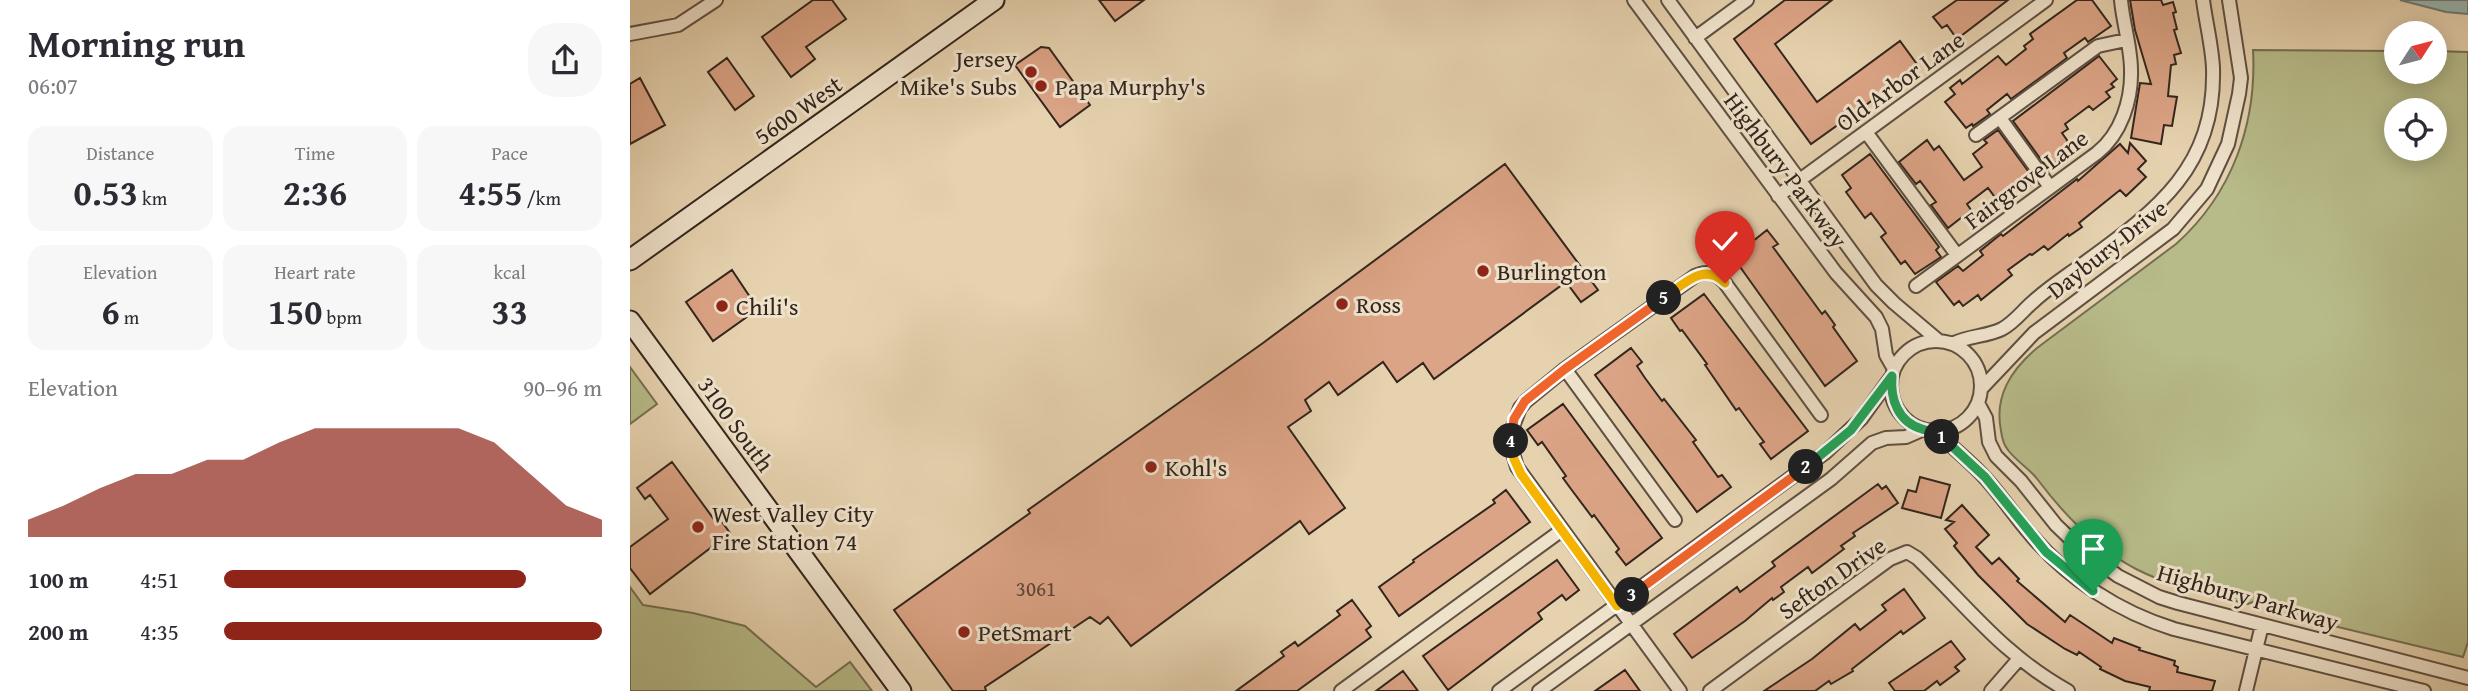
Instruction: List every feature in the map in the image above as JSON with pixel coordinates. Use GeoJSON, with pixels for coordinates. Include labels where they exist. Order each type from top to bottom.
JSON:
{"type":"FeatureCollection","features":[{"type":"Feature","properties":{"kind":"main road","name":"5600 West"},"geometry":{"type":"LineString","coordinates":[[630,260],[994,0]]}},
{"type":"Feature","properties":{"kind":"main road","name":"3100 South"},"geometry":{"type":"LineString","coordinates":[[630,321],[901,691]]}},
{"type":"Feature","properties":{"kind":"street"},"geometry":{"type":"LineString","coordinates":[[630,34],[678,25],[716,0]]}},
{"type":"Feature","properties":{"kind":"street","name":"Highbury Parkway"},"geometry":{"type":"LineString","coordinates":[[1634,0],[1847,288],[1876,317],[1882,329],[1886,355],[1893,373]]}},
{"type":"Feature","properties":{"kind":"street","name":"Highbury Parkway"},"geometry":{"type":"LineString","coordinates":[[1668,0],[1876,285],[1894,303],[1945,343]]}},
{"type":"Feature","properties":{"kind":"street"},"geometry":{"type":"LineString","coordinates":[[1695,38],[1747,0]]}},
{"type":"Feature","properties":{"kind":"street","name":"Old Arbor Lane"},"geometry":{"type":"LineString","coordinates":[[1779,196],[2046,0]]}},
{"type":"Feature","properties":{"kind":"street","name":"Fairgrove Lane"},"geometry":{"type":"LineString","coordinates":[[1916,286],[2104,147],[2119,127],[2131,75],[2121,0]]}},
{"type":"Feature","properties":{"kind":"street","name":"Daybury Drive"},"geometry":{"type":"LineString","coordinates":[[1945,343],[1992,333],[2012,323],[2041,295],[2147,216],[2181,179],[2200,144],[2211,98],[2213,59],[2203,0]]}},
{"type":"Feature","properties":{"kind":"street","name":"Daybury Drive"},"geometry":{"type":"LineString","coordinates":[[1981,389],[2034,333],[2173,229],[2207,189],[2228,144],[2241,78],[2229,0]]}},
{"type":"Feature","properties":{"kind":"street"},"geometry":{"type":"LineString","coordinates":[[1976,135],[2098,46],[2126,40]]}},
{"type":"Feature","properties":{"kind":"street"},"geometry":{"type":"LineString","coordinates":[[2000,118],[2050,187]]}},
{"type":"Feature","properties":{"kind":"street"},"geometry":{"type":"LineString","coordinates":[[1866,132],[1957,256]]}},
{"type":"Feature","properties":{"kind":"street"},"geometry":{"type":"LineString","coordinates":[[1680,691],[1521,474],[1514,459],[1511,438],[1514,419],[1520,408],[1565,369],[1695,276],[1703,273],[1713,274],[1725,283],[1821,415]]}},
{"type":"Feature","properties":{"kind":"street"},"geometry":{"type":"LineString","coordinates":[[1499,691],[1841,440],[1861,419],[1907,351],[1927,342],[1945,343],[1964,351],[1979,375],[1981,389],[1978,403],[1966,420],[1957,426],[1936,432],[1922,429],[1910,424],[1900,415],[1891,390],[1893,373]]}},
{"type":"Feature","properties":{"kind":"street"},"geometry":{"type":"LineString","coordinates":[[1565,369],[1675,520]]}},
{"type":"Feature","properties":{"kind":"street","name":"Highbury Parkway"},"geometry":{"type":"LineString","coordinates":[[1978,403],[1986,418],[1989,442],[1996,456],[2021,481],[2056,525],[2096,561],[2118,576],[2159,597],[2468,677]]}},
{"type":"Feature","properties":{"kind":"street"},"geometry":{"type":"LineString","coordinates":[[1539,691],[1831,478],[1866,447],[1886,439],[1906,437],[1922,429]]}},
{"type":"Feature","properties":{"kind":"street","name":"Highbury Parkway"},"geometry":{"type":"LineString","coordinates":[[1936,432],[1985,477],[2046,552],[2093,591],[2118,606],[2156,624],[2424,691]]}},
{"type":"Feature","properties":{"kind":"street"},"geometry":{"type":"LineString","coordinates":[[1340,691],[1562,530]]}},
{"type":"Feature","properties":{"kind":"street","name":"Sefton Drive"},"geometry":{"type":"LineString","coordinates":[[1710,691],[1890,559],[1907,552],[1923,563],[2018,660],[2068,691]]}},
{"type":"Feature","properties":{"kind":"street"},"geometry":{"type":"LineString","coordinates":[[2246,691],[2262,625]]}},
{"type":"Feature","properties":{"kind":"street"},"geometry":{"type":"LineString","coordinates":[[1991,691],[2018,660]]}},
{"type":"Feature","properties":{"kind":"green space"},"geometry":{"type":"Polygon","coordinates":[[[2253,50],[2384,51],[2384,84],[2447,84],[2447,51],[2468,52],[2468,642],[2463,657],[2284,614],[2275,609],[2275,606],[2255,601],[2248,604],[2205,594],[2136,569],[2121,561],[2082,530],[2035,476],[2006,448],[2003,441],[1999,418],[2002,395],[2019,365],[2037,348],[2176,244],[2196,224],[2226,180],[2237,156],[2251,105],[2253,50]]]}},
{"type":"Feature","properties":{"kind":"green space"},"geometry":{"type":"Polygon","coordinates":[[[630,367],[657,404],[630,424],[630,367]]]}},
{"type":"Feature","properties":{"kind":"green space"},"geometry":{"type":"Polygon","coordinates":[[[630,587],[643,605],[693,613],[745,626],[816,687],[850,662],[872,691],[630,691],[630,587]]]}},
{"type":"Feature","properties":{"kind":"water"},"geometry":{"type":"Polygon","coordinates":[[[2400,0],[2468,0],[2468,14],[2446,12],[2400,0]]]}},
{"type":"Feature","properties":{"kind":"building"},"geometry":{"type":"Polygon","coordinates":[[[813,0],[832,0],[846,19],[806,47],[815,59],[791,77],[762,37],[813,0]]]}},
{"type":"Feature","properties":{"kind":"building"},"geometry":{"type":"Polygon","coordinates":[[[1099,0],[1144,0],[1115,21],[1099,0]]]}},
{"type":"Feature","properties":{"kind":"building"},"geometry":{"type":"Polygon","coordinates":[[[1785,0],[1832,0],[1775,44],[1817,102],[1900,41],[1919,67],[1811,144],[1734,39],[1785,0]]]}},
{"type":"Feature","properties":{"kind":"building"},"geometry":{"type":"Polygon","coordinates":[[[1957,0],[2008,0],[1957,39],[1947,25],[1942,28],[1933,17],[1957,0]]]}},
{"type":"Feature","properties":{"kind":"building"},"geometry":{"type":"Polygon","coordinates":[[[2077,0],[2092,0],[2111,26],[2088,42],[2085,38],[2064,53],[2067,58],[2011,99],[2007,94],[1987,110],[1990,114],[1966,128],[1945,102],[1955,94],[1950,88],[1960,80],[1962,84],[1998,56],[2006,65],[2026,49],[2024,46],[2033,39],[2030,34],[2077,0]]]}},
{"type":"Feature","properties":{"kind":"building"},"geometry":{"type":"Polygon","coordinates":[[[2130,0],[2161,0],[2163,5],[2173,2],[2176,12],[2173,13],[2177,29],[2174,30],[2181,53],[2174,55],[2176,64],[2171,65],[2168,96],[2177,97],[2172,126],[2164,125],[2161,144],[2131,138],[2140,83],[2151,84],[2135,30],[2130,0]]]}},
{"type":"Feature","properties":{"kind":"building"},"geometry":{"type":"Polygon","coordinates":[[[1041,47],[1049,48],[1090,105],[1060,127],[1015,65],[1041,47]]]}},
{"type":"Feature","properties":{"kind":"building"},"geometry":{"type":"Polygon","coordinates":[[[2099,56],[2117,79],[2111,84],[2114,87],[2106,92],[2110,97],[2093,110],[2089,106],[2065,124],[2068,129],[2062,133],[2074,150],[2047,168],[2013,121],[2099,56]]]}},
{"type":"Feature","properties":{"kind":"building"},"geometry":{"type":"Polygon","coordinates":[[[727,58],[754,96],[735,110],[708,72],[727,58]]]}},
{"type":"Feature","properties":{"kind":"building"},"geometry":{"type":"Polygon","coordinates":[[[640,78],[665,125],[630,144],[630,84],[640,78]]]}},
{"type":"Feature","properties":{"kind":"building"},"geometry":{"type":"Polygon","coordinates":[[[1998,130],[2031,175],[2027,178],[2031,184],[2011,199],[2006,193],[1997,200],[1988,188],[1967,204],[1971,210],[1948,228],[1931,205],[1936,202],[1920,181],[1916,184],[1899,162],[1927,140],[1934,150],[1939,146],[1964,180],[1982,167],[1973,154],[1987,143],[1984,140],[1998,130]]]}},
{"type":"Feature","properties":{"kind":"building"},"geometry":{"type":"Polygon","coordinates":[[[2130,143],[2146,161],[2138,169],[2146,177],[2126,196],[2120,190],[2079,223],[2082,227],[2048,250],[2044,246],[2030,254],[2008,270],[2012,275],[1981,300],[1978,295],[1963,306],[1959,301],[1954,305],[1936,282],[1958,266],[1963,271],[1983,255],[1980,251],[2001,234],[2003,236],[2077,179],[2078,181],[2120,144],[2128,153],[2130,143]]]}},
{"type":"Feature","properties":{"kind":"building"},"geometry":{"type":"Polygon","coordinates":[[[1870,154],[1939,247],[1936,250],[1941,257],[1915,274],[1905,261],[1901,264],[1881,237],[1886,233],[1871,213],[1865,218],[1846,192],[1851,188],[1842,175],[1870,154]]]}},
{"type":"Feature","properties":{"kind":"building"},"geometry":{"type":"Polygon","coordinates":[[[1505,164],[1598,290],[1581,302],[1566,282],[1434,379],[1423,363],[1397,382],[1383,362],[1338,395],[1329,382],[1305,400],[1311,411],[1288,427],[1345,508],[1309,534],[1300,521],[1131,646],[1108,617],[1100,624],[1090,617],[985,687],[986,691],[953,691],[894,610],[1505,164]]]}},
{"type":"Feature","properties":{"kind":"building"},"geometry":{"type":"Polygon","coordinates":[[[1767,230],[1778,244],[1773,247],[1822,314],[1825,311],[1857,361],[1825,386],[1733,257],[1767,230]]]}},
{"type":"Feature","properties":{"kind":"building","name":"Chili's"},"geometry":{"type":"Polygon","coordinates":[[[732,270],[758,309],[713,341],[686,302],[732,270]]]}},
{"type":"Feature","properties":{"kind":"building"},"geometry":{"type":"Polygon","coordinates":[[[1704,294],[1808,431],[1771,459],[1760,444],[1764,442],[1739,408],[1736,410],[1705,365],[1707,364],[1671,318],[1704,294]]]}},
{"type":"Feature","properties":{"kind":"building"},"geometry":{"type":"Polygon","coordinates":[[[1631,348],[1642,362],[1637,366],[1645,378],[1696,440],[1693,442],[1718,477],[1722,475],[1731,487],[1697,512],[1595,375],[1631,348]]]}},
{"type":"Feature","properties":{"kind":"building"},"geometry":{"type":"Polygon","coordinates":[[[1563,404],[1662,538],[1626,565],[1616,552],[1619,549],[1563,478],[1566,476],[1542,442],[1538,445],[1527,430],[1563,404]]]}},
{"type":"Feature","properties":{"kind":"building","name":"West Valley City Fire Station 74"},"geometry":{"type":"Polygon","coordinates":[[[672,462],[713,518],[717,515],[730,533],[650,594],[630,568],[630,547],[668,519],[650,495],[645,499],[637,488],[672,462]]]}},
{"type":"Feature","properties":{"kind":"building"},"geometry":{"type":"Polygon","coordinates":[[[1920,477],[1950,485],[1941,518],[1902,508],[1908,490],[1916,492],[1920,477]]]}},
{"type":"Feature","properties":{"kind":"building"},"geometry":{"type":"Polygon","coordinates":[[[1878,484],[1882,489],[1886,486],[1898,503],[1853,533],[1855,536],[1841,546],[1844,549],[1812,573],[1808,567],[1781,587],[1784,592],[1773,600],[1772,598],[1745,621],[1692,658],[1674,634],[1737,587],[1740,592],[1775,566],[1772,562],[1878,484]]]}},
{"type":"Feature","properties":{"kind":"building"},"geometry":{"type":"Polygon","coordinates":[[[1506,490],[1530,522],[1399,616],[1379,587],[1495,503],[1493,500],[1506,490]]]}},
{"type":"Feature","properties":{"kind":"building"},"geometry":{"type":"Polygon","coordinates":[[[1962,505],[1989,535],[1976,547],[1992,564],[1999,558],[2019,579],[2017,581],[2065,622],[2070,615],[2112,643],[2114,638],[2140,648],[2139,650],[2175,661],[2177,672],[2215,681],[2212,691],[2149,691],[2150,687],[2125,681],[2100,669],[2101,667],[2079,652],[2077,655],[2065,649],[2027,624],[1978,575],[1954,546],[1957,543],[1945,529],[1954,522],[1946,520],[1962,505]]]}},
{"type":"Feature","properties":{"kind":"building"},"geometry":{"type":"Polygon","coordinates":[[[1557,560],[1579,590],[1566,600],[1562,595],[1538,613],[1542,619],[1448,690],[1423,656],[1557,560]]]}},
{"type":"Feature","properties":{"kind":"building"},"geometry":{"type":"Polygon","coordinates":[[[1904,589],[1925,618],[1903,634],[1901,631],[1852,669],[1853,671],[1831,684],[1829,681],[1815,691],[1764,691],[1812,659],[1855,624],[1860,630],[1886,610],[1882,605],[1904,589]]]}},
{"type":"Feature","properties":{"kind":"building"},"geometry":{"type":"Polygon","coordinates":[[[1352,600],[1371,626],[1366,630],[1371,637],[1297,691],[1236,691],[1284,656],[1281,652],[1295,642],[1298,646],[1340,615],[1337,611],[1352,600]]]}},
{"type":"Feature","properties":{"kind":"building"},"geometry":{"type":"Polygon","coordinates":[[[1951,641],[1965,659],[1955,667],[1959,671],[1940,685],[1937,681],[1924,691],[1895,691],[1889,683],[1951,641]]]}},
{"type":"Feature","properties":{"kind":"building"},"geometry":{"type":"Polygon","coordinates":[[[1625,670],[1640,691],[1595,691],[1625,670]]]}},
{"type":"Feature","properties":{"kind":"building"},"geometry":{"type":"Polygon","coordinates":[[[1403,671],[1418,691],[1376,691],[1403,671]]]}},
{"type":"Feature","properties":{"kind":"place","name":"Jersey Mike's Subs"},"geometry":{"type":"Point","coordinates":[1031,72]}},
{"type":"Feature","properties":{"kind":"place","name":"Papa Murphy's"},"geometry":{"type":"Point","coordinates":[1041,86]}},
{"type":"Feature","properties":{"kind":"place","name":"Burlington"},"geometry":{"type":"Point","coordinates":[1483,271]}},
{"type":"Feature","properties":{"kind":"place","name":"Ross"},"geometry":{"type":"Point","coordinates":[1342,304]}},
{"type":"Feature","properties":{"kind":"place","name":"Chili's"},"geometry":{"type":"Point","coordinates":[722,306]}},
{"type":"Feature","properties":{"kind":"place","name":"Kohl's"},"geometry":{"type":"Point","coordinates":[1151,467]}},
{"type":"Feature","properties":{"kind":"place","name":"West Valley City Fire Station 74"},"geometry":{"type":"Point","coordinates":[698,527]}},
{"type":"Feature","properties":{"kind":"place","name":"PetSmart"},"geometry":{"type":"Point","coordinates":[964,632]}},
{"type":"Feature","properties":{"kind":"route"},"geometry":{"type":"LineString","coordinates":[[1725,283],[1713,274],[1695,276],[1565,369],[1525,401],[1514,419],[1511,438],[1517,467],[1617,606],[1841,440],[1861,419],[1892,376],[1891,390],[1900,415],[1910,424],[1936,432],[1974,466],[2046,552],[2093,591]]}}]}
